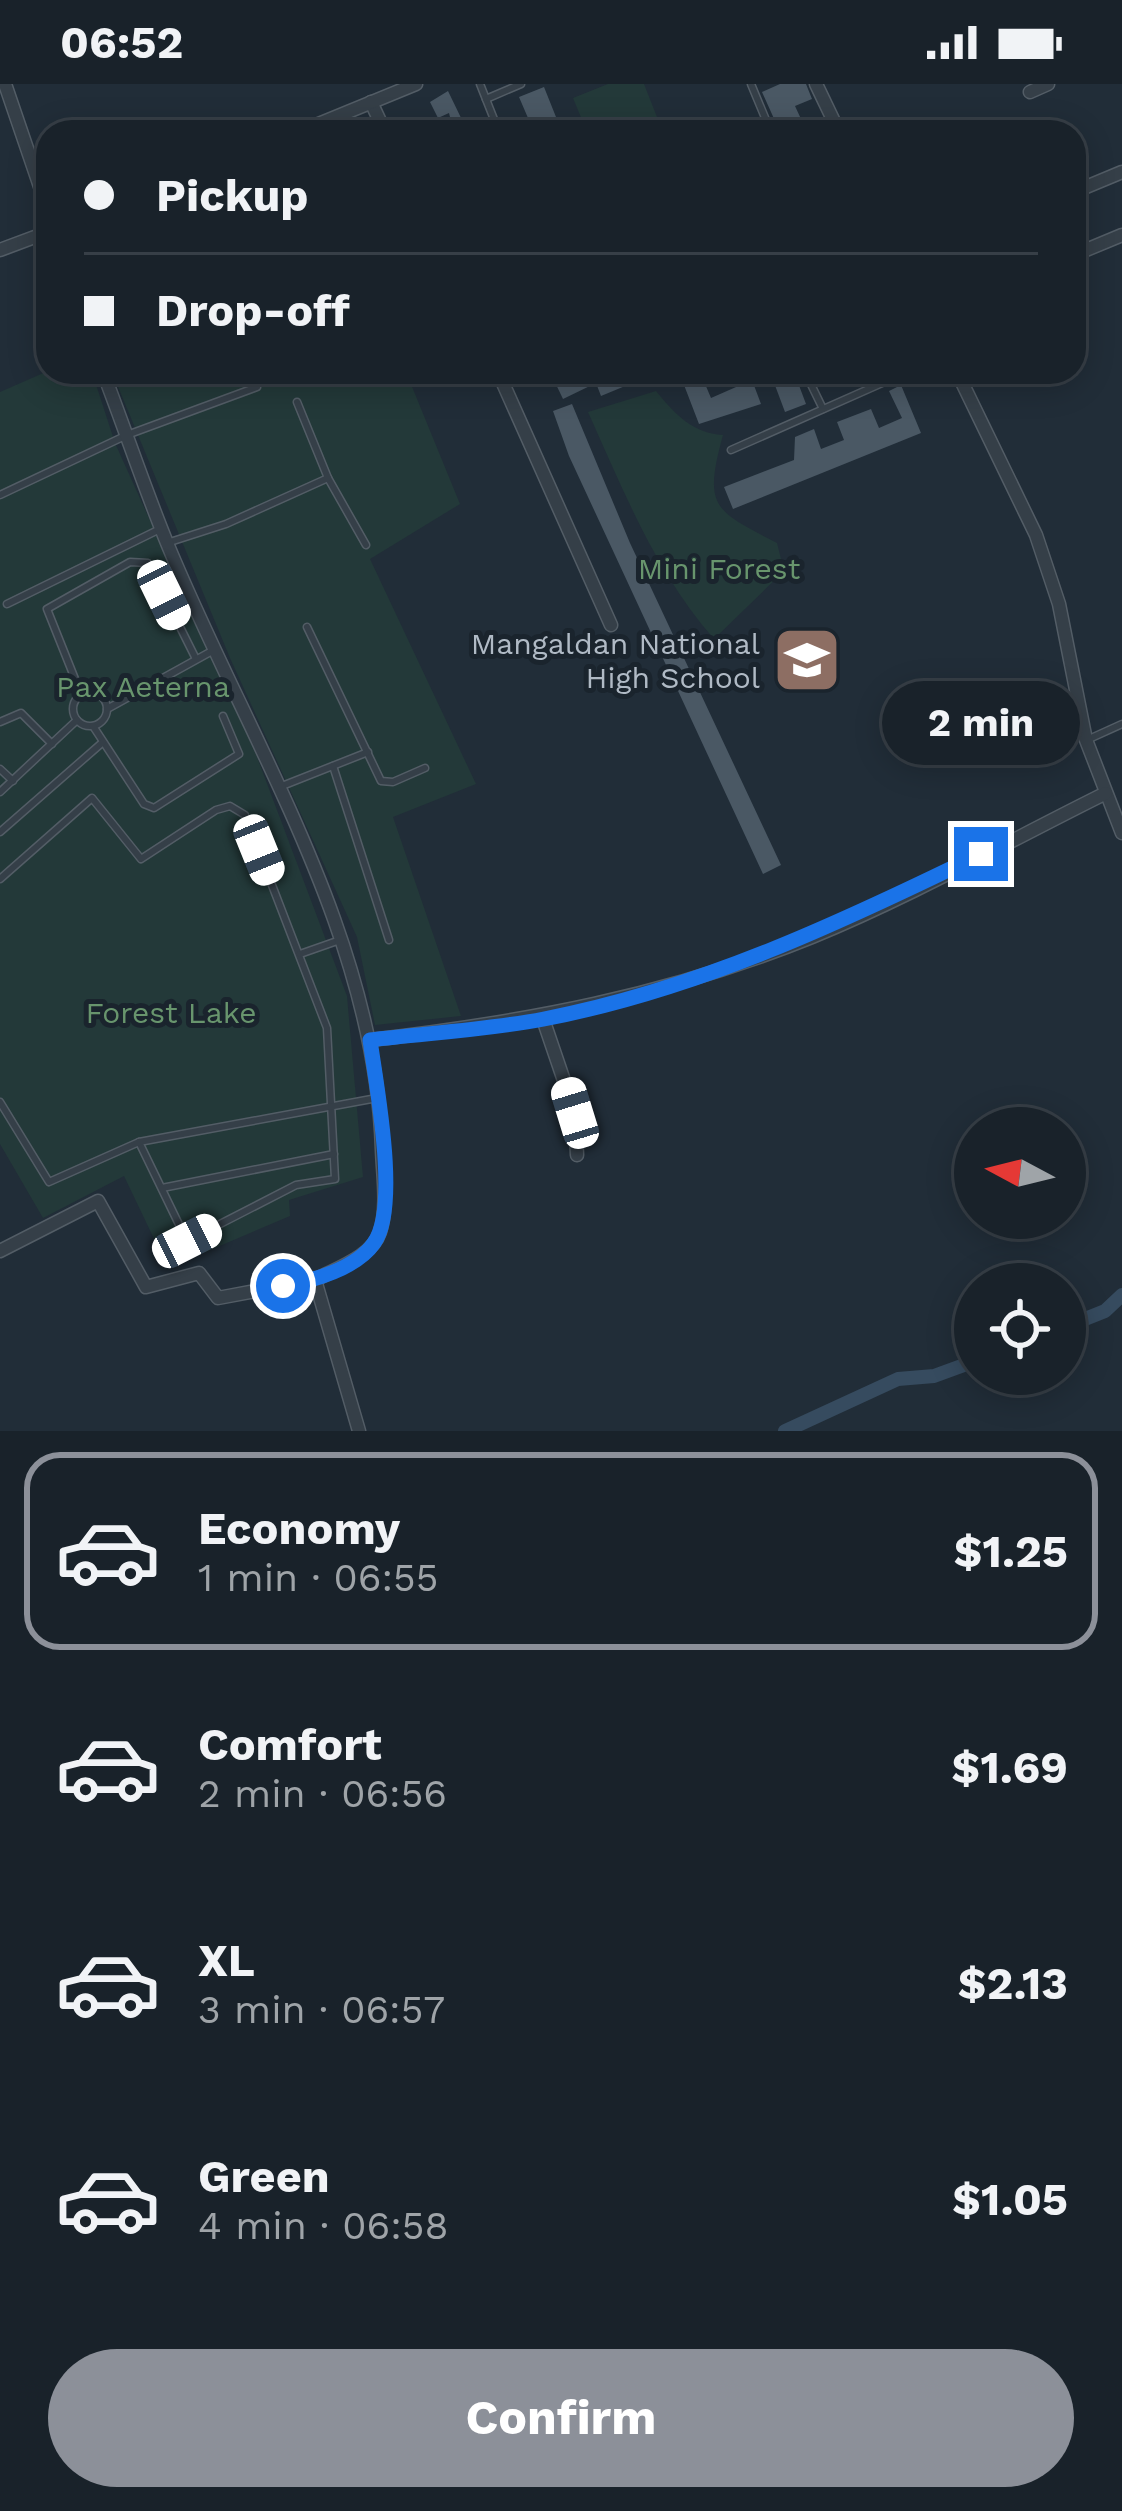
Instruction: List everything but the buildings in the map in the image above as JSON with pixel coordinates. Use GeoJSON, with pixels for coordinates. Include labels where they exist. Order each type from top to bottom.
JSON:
{"type":"FeatureCollection","features":[{"type":"Feature","properties":{"kind":"street"},"geometry":{"type":"LineString","coordinates":[[4,84],[36,176]]}},
{"type":"Feature","properties":{"kind":"street"},"geometry":{"type":"LineString","coordinates":[[328,120],[416,84]]}},
{"type":"Feature","properties":{"kind":"street"},"geometry":{"type":"LineString","coordinates":[[816,84],[833,120]]}},
{"type":"Feature","properties":{"kind":"street"},"geometry":{"type":"LineString","coordinates":[[1030,92],[1048,84]]}},
{"type":"Feature","properties":{"kind":"street"},"geometry":{"type":"LineString","coordinates":[[371,102],[379,120]]}},
{"type":"Feature","properties":{"kind":"street"},"geometry":{"type":"LineString","coordinates":[[1086,187],[1122,172]]}},
{"type":"Feature","properties":{"kind":"street"},"geometry":{"type":"LineString","coordinates":[[1086,250],[1122,235]]}},
{"type":"Feature","properties":{"kind":"street"},"geometry":{"type":"LineString","coordinates":[[0,250],[36,236]]}},
{"type":"Feature","properties":{"kind":"street"},"geometry":{"type":"LineString","coordinates":[[0,1251],[98,1202],[146,1287],[199,1273],[218,1298],[316,1280],[365,1253],[380,1232],[377,1098],[370,1040],[340,940],[278,788],[167,544],[108,384]]}},
{"type":"Feature","properties":{"kind":"street"},"geometry":{"type":"LineString","coordinates":[[502,384],[611,625]]}},
{"type":"Feature","properties":{"kind":"street"},"geometry":{"type":"LineString","coordinates":[[963,384],[1036,535],[1058,604],[1086,740],[1106,793],[1118,810],[1122,832]]}},
{"type":"Feature","properties":{"kind":"street"},"geometry":{"type":"LineString","coordinates":[[370,1040],[543,1019],[636,996],[814,936],[1106,793]]}},
{"type":"Feature","properties":{"kind":"street"},"geometry":{"type":"LineString","coordinates":[[543,1019],[575,1113],[577,1155]]}},
{"type":"Feature","properties":{"kind":"street"},"geometry":{"type":"LineString","coordinates":[[316,1280],[359,1431]]}},
{"type":"Feature","properties":{"kind":"lane"},"geometry":{"type":"LineString","coordinates":[[480,84],[495,120]]}},
{"type":"Feature","properties":{"kind":"lane"},"geometry":{"type":"LineString","coordinates":[[486,99],[521,84]]}},
{"type":"Feature","properties":{"kind":"lane"},"geometry":{"type":"LineString","coordinates":[[751,84],[766,120]]}},
{"type":"Feature","properties":{"kind":"lane"},"geometry":{"type":"LineString","coordinates":[[812,384],[823,409]]}},
{"type":"Feature","properties":{"kind":"lane"},"geometry":{"type":"LineString","coordinates":[[731,450],[880,384]]}},
{"type":"Feature","properties":{"kind":"lane"},"geometry":{"type":"LineString","coordinates":[[0,495],[127,435],[256,387]]}},
{"type":"Feature","properties":{"kind":"lane"},"geometry":{"type":"LineString","coordinates":[[297,402],[328,478],[366,545]]}},
{"type":"Feature","properties":{"kind":"lane"},"geometry":{"type":"LineString","coordinates":[[167,544],[226,524],[328,478]]}},
{"type":"Feature","properties":{"kind":"lane"},"geometry":{"type":"LineString","coordinates":[[7,604],[161,528]]}},
{"type":"Feature","properties":{"kind":"lane"},"geometry":{"type":"LineString","coordinates":[[82,694],[46,609],[130,562],[148,563],[196,659]]}},
{"type":"Feature","properties":{"kind":"lane"},"geometry":{"type":"LineString","coordinates":[[307,627],[381,781],[393,782],[425,767]]}},
{"type":"Feature","properties":{"kind":"lane"},"geometry":{"type":"LineString","coordinates":[[93,726],[107,709],[215,649]]}},
{"type":"Feature","properties":{"kind":"lane"},"geometry":{"type":"LineString","coordinates":[[77,720],[74,703],[82,694],[99,694],[107,709]]}},
{"type":"Feature","properties":{"kind":"lane"},"geometry":{"type":"LineString","coordinates":[[0,722],[21,712],[52,745]]}},
{"type":"Feature","properties":{"kind":"lane"},"geometry":{"type":"LineString","coordinates":[[77,720],[93,726],[144,804],[158,807],[238,754],[223,716]]}},
{"type":"Feature","properties":{"kind":"lane"},"geometry":{"type":"LineString","coordinates":[[0,792],[77,720]]}},
{"type":"Feature","properties":{"kind":"lane"},"geometry":{"type":"LineString","coordinates":[[1086,740],[1122,724]]}},
{"type":"Feature","properties":{"kind":"lane"},"geometry":{"type":"LineString","coordinates":[[0,832],[104,742]]}},
{"type":"Feature","properties":{"kind":"lane"},"geometry":{"type":"LineString","coordinates":[[278,788],[368,752]]}},
{"type":"Feature","properties":{"kind":"lane"},"geometry":{"type":"LineString","coordinates":[[333,766],[389,940]]}},
{"type":"Feature","properties":{"kind":"lane"},"geometry":{"type":"LineString","coordinates":[[0,769],[13,781]]}},
{"type":"Feature","properties":{"kind":"lane"},"geometry":{"type":"LineString","coordinates":[[0,879],[92,797],[141,859],[230,806],[244,815],[327,1028],[334,1179],[296,1185],[187,1241],[139,1142]]}},
{"type":"Feature","properties":{"kind":"lane"},"geometry":{"type":"LineString","coordinates":[[300,954],[340,940]]}},
{"type":"Feature","properties":{"kind":"lane"},"geometry":{"type":"LineString","coordinates":[[0,1102],[49,1182],[139,1142],[377,1098]]}},
{"type":"Feature","properties":{"kind":"lane"},"geometry":{"type":"LineString","coordinates":[[162,1188],[334,1154]]}},
{"type":"Feature","properties":{"kind":"green space"},"geometry":{"type":"Polygon","coordinates":[[[608,84],[644,84],[657,117],[582,120],[573,98],[608,84]]]}},
{"type":"Feature","properties":{"kind":"green space","name":"Forest Lake"},"geometry":{"type":"Polygon","coordinates":[[[36,376],[36,384],[96,384],[115,443],[257,757],[347,996],[363,1177],[289,1200],[290,1216],[168,1268],[124,1176],[43,1218],[0,1144],[0,392],[36,376]]]}},
{"type":"Feature","properties":{"kind":"green space"},"geometry":{"type":"Polygon","coordinates":[[[117,384],[411,384],[460,504],[370,559],[476,784],[393,817],[461,1016],[375,1025],[357,937],[230,658],[117,384]]]}},
{"type":"Feature","properties":{"kind":"green space","name":"Mini Forest"},"geometry":{"type":"Polygon","coordinates":[[[656,391],[693,426],[723,435],[714,478],[719,504],[727,514],[777,543],[784,571],[714,639],[658,559],[588,412],[656,391]]]}},
{"type":"Feature","properties":{"kind":"waterway"},"geometry":{"type":"LineString","coordinates":[[1086,1319],[1105,1311],[1122,1295]]}},
{"type":"Feature","properties":{"kind":"waterway"},"geometry":{"type":"LineString","coordinates":[[785,1431],[898,1379],[954,1369]]}},
{"type":"Feature","properties":{"kind":"place","name":"Mangaldan National High School"},"geometry":{"type":"Point","coordinates":[807,660]}},
{"type":"Feature","properties":{"kind":"route"},"geometry":{"type":"LineString","coordinates":[[283,1286],[316,1280],[365,1253],[380,1232],[382,1136],[370,1040],[543,1019],[636,996],[814,936],[981,854]]}},
{"type":"Feature","properties":{"kind":"park label","name":"Pax Aeterna"},"geometry":{"type":"Point","coordinates":[143,686]}}]}
